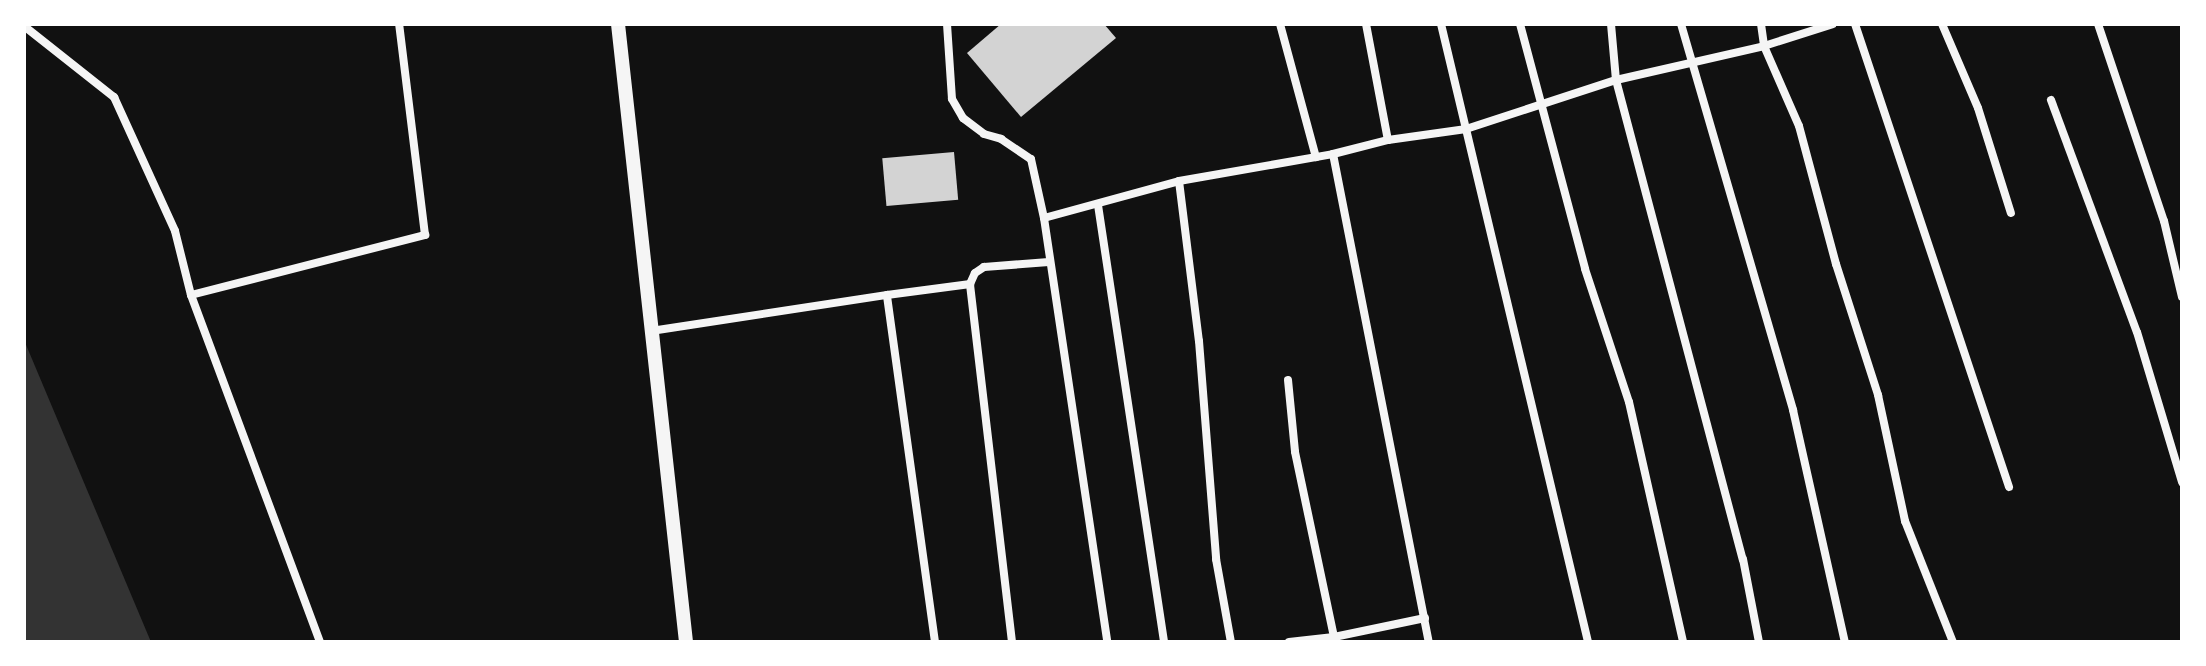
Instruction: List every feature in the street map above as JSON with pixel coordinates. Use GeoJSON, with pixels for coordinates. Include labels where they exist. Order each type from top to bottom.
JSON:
{"type":"FeatureCollection","features":[{"type":"Feature","properties":{"kind":"street"},"geometry":{"type":"LineString","coordinates":[[191,295],[425,235],[399,24]]}},
{"type":"Feature","properties":{"kind":"street"},"geometry":{"type":"LineString","coordinates":[[618,24],[686,642]]}},
{"type":"Feature","properties":{"kind":"street"},"geometry":{"type":"LineString","coordinates":[[947,24],[952,99],[963,118],[1031,159],[1044,218],[1107,642]]}},
{"type":"Feature","properties":{"kind":"street"},"geometry":{"type":"LineString","coordinates":[[1280,24],[1316,157]]}},
{"type":"Feature","properties":{"kind":"street"},"geometry":{"type":"LineString","coordinates":[[1366,24],[1388,140]]}},
{"type":"Feature","properties":{"kind":"street"},"geometry":{"type":"LineString","coordinates":[[1441,24],[1588,642]]}},
{"type":"Feature","properties":{"kind":"street"},"geometry":{"type":"LineString","coordinates":[[1520,24],[1538,103],[1585,269],[1629,402],[1683,642]]}},
{"type":"Feature","properties":{"kind":"street"},"geometry":{"type":"LineString","coordinates":[[1611,24],[1616,80],[1743,559],[1759,642]]}},
{"type":"Feature","properties":{"kind":"street"},"geometry":{"type":"LineString","coordinates":[[1681,24],[1690,64],[1793,410],[1845,642]]}},
{"type":"Feature","properties":{"kind":"street"},"geometry":{"type":"LineString","coordinates":[[1761,24],[1764,46],[1799,126],[1836,264],[1878,395],[1905,521],[1953,642]]}},
{"type":"Feature","properties":{"kind":"street"},"geometry":{"type":"LineString","coordinates":[[1044,218],[1179,181],[1333,154],[1388,140],[1466,129],[1616,80],[1764,46],[1833,24]]}},
{"type":"Feature","properties":{"kind":"street"},"geometry":{"type":"LineString","coordinates":[[1855,24],[2009,487]]}},
{"type":"Feature","properties":{"kind":"street"},"geometry":{"type":"LineString","coordinates":[[1942,24],[1978,108],[2011,213]]}},
{"type":"Feature","properties":{"kind":"street"},"geometry":{"type":"LineString","coordinates":[[2098,24],[2164,221],[2182,297]]}},
{"type":"Feature","properties":{"kind":"street"},"geometry":{"type":"LineString","coordinates":[[24,26],[114,97],[175,231],[191,295],[320,642]]}},
{"type":"Feature","properties":{"kind":"street"},"geometry":{"type":"LineString","coordinates":[[2051,100],[2137,332],[2182,482]]}},
{"type":"Feature","properties":{"kind":"street"},"geometry":{"type":"LineString","coordinates":[[1333,154],[1429,642]]}},
{"type":"Feature","properties":{"kind":"street"},"geometry":{"type":"LineString","coordinates":[[1179,181],[1199,341],[1216,559],[1231,642]]}},
{"type":"Feature","properties":{"kind":"street"},"geometry":{"type":"LineString","coordinates":[[1098,205],[1164,642]]}},
{"type":"Feature","properties":{"kind":"street"},"geometry":{"type":"LineString","coordinates":[[1012,642],[970,284],[975,273],[984,267],[1049,262]]}},
{"type":"Feature","properties":{"kind":"street"},"geometry":{"type":"LineString","coordinates":[[651,331],[970,284]]}},
{"type":"Feature","properties":{"kind":"street"},"geometry":{"type":"LineString","coordinates":[[887,295],[935,642]]}},
{"type":"Feature","properties":{"kind":"street"},"geometry":{"type":"LineString","coordinates":[[1288,380],[1295,452],[1334,637]]}},
{"type":"Feature","properties":{"kind":"street"},"geometry":{"type":"LineString","coordinates":[[1289,642],[1334,637],[1425,618]]}},
{"type":"Feature","properties":{"kind":"shaded area"},"geometry":{"type":"Polygon","coordinates":[[[24,340],[151,642],[24,642],[24,340]]]}},
{"type":"Feature","properties":{"kind":"building"},"geometry":{"type":"Polygon","coordinates":[[[1001,24],[1104,24],[1116,38],[1021,117],[967,53],[1001,24]]]}},
{"type":"Feature","properties":{"kind":"building"},"geometry":{"type":"Polygon","coordinates":[[[954,152],[958,200],[886,206],[882,158],[954,152]]]}}]}
